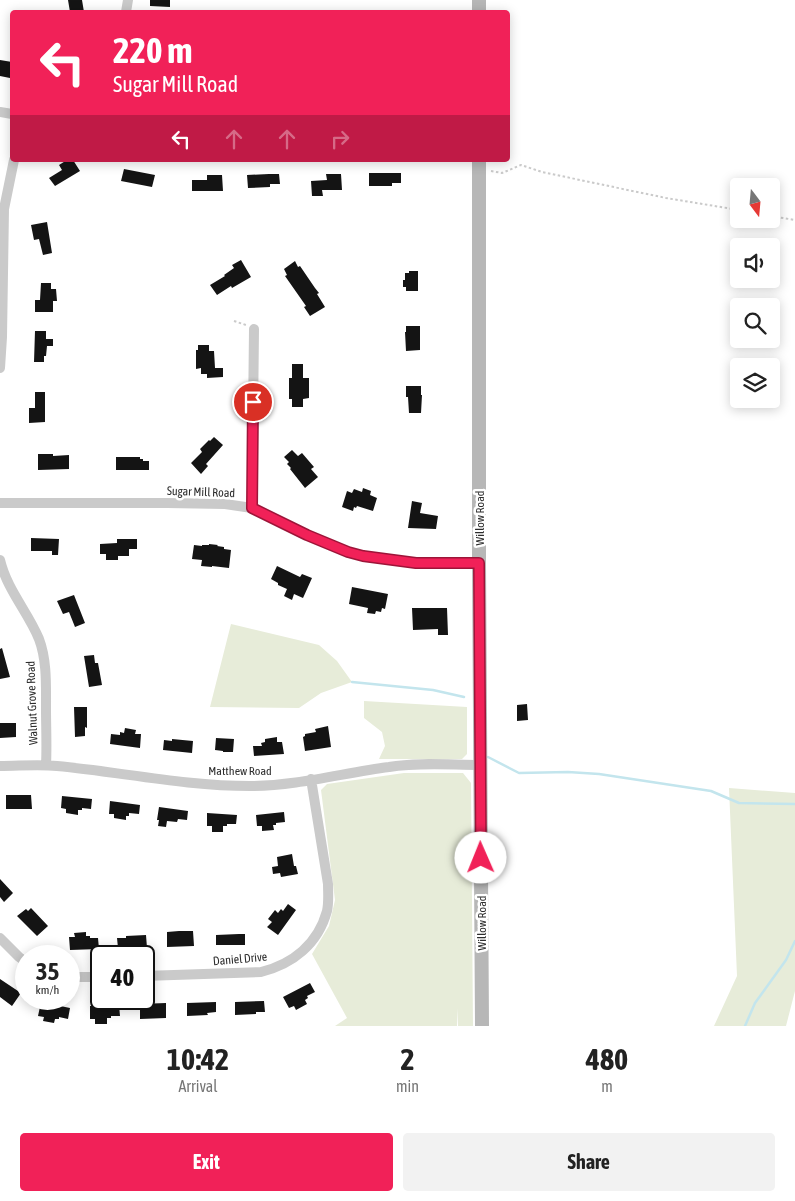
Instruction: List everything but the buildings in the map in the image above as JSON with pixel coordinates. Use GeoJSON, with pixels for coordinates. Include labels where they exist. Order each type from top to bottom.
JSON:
{"type":"FeatureCollection","features":[{"type":"Feature","properties":{"kind":"street"},"geometry":{"type":"LineString","coordinates":[[0,368],[4,209],[14,162]]}},
{"type":"Feature","properties":{"kind":"street","name":"Willow Road"},"geometry":{"type":"LineString","coordinates":[[479,165],[482,1026]]}},
{"type":"Feature","properties":{"kind":"street"},"geometry":{"type":"LineString","coordinates":[[252,508],[254,329]]}},
{"type":"Feature","properties":{"kind":"street","name":"Sugar Mill Road"},"geometry":{"type":"LineString","coordinates":[[0,503],[225,504],[252,508],[307,535],[348,552],[363,556],[416,563],[479,563]]}},
{"type":"Feature","properties":{"kind":"street","name":"Walnut Grove Road"},"geometry":{"type":"LineString","coordinates":[[0,560],[10,588],[33,628],[44,655],[46,765]]}},
{"type":"Feature","properties":{"kind":"street","name":"Matthew Road"},"geometry":{"type":"LineString","coordinates":[[0,766],[46,765],[211,785],[254,786],[311,780],[391,766],[480,765]]}},
{"type":"Feature","properties":{"kind":"street","name":"Daniel Drive"},"geometry":{"type":"LineString","coordinates":[[155,976],[261,972],[288,962],[309,945],[317,935],[327,910],[328,884],[311,780]]}},
{"type":"Feature","properties":{"kind":"street"},"geometry":{"type":"LineString","coordinates":[[0,938],[15,953]]}},
{"type":"Feature","properties":{"kind":"path"},"geometry":{"type":"LineString","coordinates":[[479,165],[502,173],[521,164],[542,172],[666,198],[730,209]]}},
{"type":"Feature","properties":{"kind":"path"},"geometry":{"type":"LineString","coordinates":[[780,218],[795,220]]}},
{"type":"Feature","properties":{"kind":"path"},"geometry":{"type":"LineString","coordinates":[[234,321],[254,329]]}},
{"type":"Feature","properties":{"kind":"green space"},"geometry":{"type":"Polygon","coordinates":[[[231,624],[319,645],[337,661],[352,682],[321,693],[299,708],[210,707],[231,624]]]}},
{"type":"Feature","properties":{"kind":"green space"},"geometry":{"type":"Polygon","coordinates":[[[364,701],[467,707],[467,754],[462,759],[379,759],[385,746],[382,732],[364,718],[364,701]]]}},
{"type":"Feature","properties":{"kind":"green space"},"geometry":{"type":"Polygon","coordinates":[[[404,773],[463,773],[471,783],[473,1026],[458,1026],[458,1008],[457,1026],[335,1026],[347,1018],[312,954],[329,926],[335,900],[321,790],[327,784],[404,773]]]}},
{"type":"Feature","properties":{"kind":"green space"},"geometry":{"type":"Polygon","coordinates":[[[729,788],[795,793],[795,991],[786,1026],[714,1026],[737,976],[729,788]]]}},
{"type":"Feature","properties":{"kind":"waterway"},"geometry":{"type":"LineString","coordinates":[[352,682],[433,690],[464,697]]}},
{"type":"Feature","properties":{"kind":"waterway"},"geometry":{"type":"LineString","coordinates":[[488,757],[519,773],[568,772],[599,774],[711,791],[739,803],[795,804]]}},
{"type":"Feature","properties":{"kind":"waterway"},"geometry":{"type":"LineString","coordinates":[[745,1026],[755,1003],[786,960],[795,941]]}},
{"type":"Feature","properties":{"kind":"route"},"geometry":{"type":"LineString","coordinates":[[253,402],[252,508],[307,535],[348,552],[363,556],[416,563],[479,563],[481,858]]}}]}
